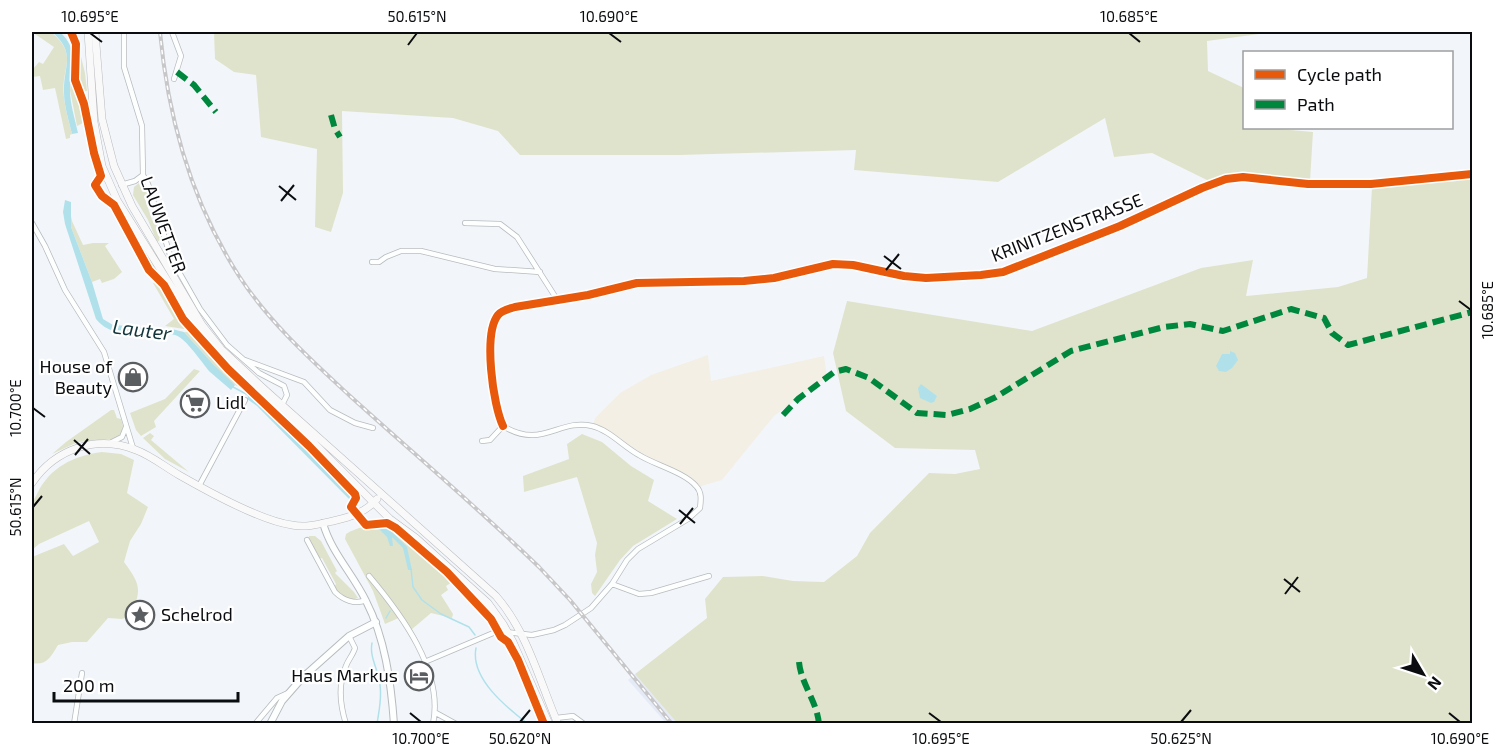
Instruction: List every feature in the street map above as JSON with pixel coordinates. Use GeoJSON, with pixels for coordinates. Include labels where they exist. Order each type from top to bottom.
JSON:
{"type":"FeatureCollection","features":[{"type":"Feature","properties":{"kind":"main road"},"geometry":{"type":"LineString","coordinates":[[88,32],[94,122],[98,149],[110,187],[194,323],[233,369],[313,441],[390,519],[416,538],[488,603],[508,632],[552,722]]}},
{"type":"Feature","properties":{"kind":"main road"},"geometry":{"type":"LineString","coordinates":[[95,32],[102,119],[108,149],[121,185],[202,325],[227,355],[381,495],[487,587],[505,607],[522,634],[531,654],[552,722]]}},
{"type":"Feature","properties":{"kind":"main road"},"geometry":{"type":"LineString","coordinates":[[32,483],[50,463],[65,453],[87,445],[108,443],[134,449],[199,486],[276,522],[294,526],[323,523],[356,515],[374,503],[381,495]]}},
{"type":"Feature","properties":{"kind":"street"},"geometry":{"type":"LineString","coordinates":[[172,32],[181,56],[174,79]]}},
{"type":"Feature","properties":{"kind":"street","name":"LAUWETTER"},"geometry":{"type":"LineString","coordinates":[[123,34],[124,66],[142,126],[143,175],[148,183],[171,258],[200,309],[227,345],[259,373],[284,386],[287,395],[281,405]]}},
{"type":"Feature","properties":{"kind":"street","name":"KRINITZENSTRASSE"},"geometry":{"type":"LineString","coordinates":[[503,426],[499,417],[491,366],[494,325],[498,315],[504,310],[515,307],[558,301],[637,283],[774,278],[833,264],[853,265],[904,276],[926,278],[992,273],[1021,265],[1120,226],[1226,179],[1243,177],[1308,184],[1371,184],[1473,174]]}},
{"type":"Feature","properties":{"kind":"street"},"geometry":{"type":"LineString","coordinates":[[121,185],[135,181],[143,175]]}},
{"type":"Feature","properties":{"kind":"street"},"geometry":{"type":"LineString","coordinates":[[465,223],[489,222],[500,224],[508,229],[524,244],[558,301]]}},
{"type":"Feature","properties":{"kind":"street"},"geometry":{"type":"LineString","coordinates":[[32,223],[65,290],[104,352],[134,449]]}},
{"type":"Feature","properties":{"kind":"street"},"geometry":{"type":"LineString","coordinates":[[372,262],[379,262],[401,251],[420,251],[495,269],[540,272]]}},
{"type":"Feature","properties":{"kind":"street"},"geometry":{"type":"LineString","coordinates":[[243,360],[304,382],[330,410],[355,423],[373,428]]}},
{"type":"Feature","properties":{"kind":"street"},"geometry":{"type":"LineString","coordinates":[[199,486],[245,400]]}},
{"type":"Feature","properties":{"kind":"street"},"geometry":{"type":"LineString","coordinates":[[427,661],[495,632],[532,635],[554,630],[575,619],[591,608],[638,549],[688,519],[700,507],[701,497],[698,487],[688,479],[637,454],[593,426],[580,425],[537,436],[520,434],[503,426],[490,440],[482,441]]}},
{"type":"Feature","properties":{"kind":"street"},"geometry":{"type":"LineString","coordinates":[[108,443],[122,437],[126,427]]}},
{"type":"Feature","properties":{"kind":"street"},"geometry":{"type":"LineString","coordinates":[[323,523],[334,548],[366,600],[376,622],[388,671],[394,723]]}},
{"type":"Feature","properties":{"kind":"street"},"geometry":{"type":"LineString","coordinates":[[307,540],[335,592],[340,597],[353,602],[359,603],[366,600]]}},
{"type":"Feature","properties":{"kind":"street"},"geometry":{"type":"LineString","coordinates":[[369,576],[397,610],[427,661],[436,713],[433,723]]}},
{"type":"Feature","properties":{"kind":"street"},"geometry":{"type":"LineString","coordinates":[[612,584],[639,594],[651,593],[709,576]]}},
{"type":"Feature","properties":{"kind":"street"},"geometry":{"type":"LineString","coordinates":[[270,723],[288,693],[349,636],[376,622]]}},
{"type":"Feature","properties":{"kind":"street"},"geometry":{"type":"LineString","coordinates":[[346,723],[341,708],[341,691],[345,668],[355,648],[349,636]]}},
{"type":"Feature","properties":{"kind":"street"},"geometry":{"type":"LineString","coordinates":[[74,723],[82,673]]}},
{"type":"Feature","properties":{"kind":"street"},"geometry":{"type":"LineString","coordinates":[[255,723],[277,698],[288,693]]}},
{"type":"Feature","properties":{"kind":"street"},"geometry":{"type":"LineString","coordinates":[[436,713],[456,723]]}},
{"type":"Feature","properties":{"kind":"street"},"geometry":{"type":"LineString","coordinates":[[552,722],[573,716],[584,723]]}},
{"type":"Feature","properties":{"kind":"shaded area"},"geometry":{"type":"Polygon","coordinates":[[[708,355],[711,381],[824,356],[827,377],[774,416],[722,480],[698,487],[688,479],[653,463],[593,426],[595,418],[620,393],[651,375],[708,355]]]}},
{"type":"Feature","properties":{"kind":"shaded area"},"geometry":{"type":"Polygon","coordinates":[[[635,674],[677,723],[666,723],[628,680],[635,674]]]}},
{"type":"Feature","properties":{"kind":"green space"},"geometry":{"type":"Polygon","coordinates":[[[32,32],[51,32],[65,48],[67,62],[63,87],[72,134],[70,138],[66,139],[55,88],[43,90],[40,76],[32,77],[32,70],[39,62],[43,64],[54,47],[32,32]]]}},
{"type":"Feature","properties":{"kind":"green space"},"geometry":{"type":"Polygon","coordinates":[[[73,32],[75,32],[85,73],[87,91],[81,92],[79,84],[73,32]]]}},
{"type":"Feature","properties":{"kind":"green space"},"geometry":{"type":"Polygon","coordinates":[[[214,32],[1273,32],[1207,41],[1208,71],[1243,88],[1243,129],[1313,132],[1310,181],[1248,176],[1211,182],[1152,153],[1114,157],[1105,118],[998,182],[854,170],[856,150],[679,155],[520,155],[498,131],[453,118],[342,111],[343,193],[331,232],[315,227],[317,149],[261,137],[256,75],[234,72],[215,59],[214,32]]]}},
{"type":"Feature","properties":{"kind":"green space"},"geometry":{"type":"Polygon","coordinates":[[[73,71],[75,87],[83,105],[85,122],[77,126],[70,90],[73,71]]]}},
{"type":"Feature","properties":{"kind":"green space"},"geometry":{"type":"Polygon","coordinates":[[[1472,179],[1472,723],[677,723],[635,674],[707,618],[705,599],[723,577],[763,576],[793,581],[824,582],[857,556],[870,533],[929,473],[955,474],[980,469],[975,450],[895,448],[846,411],[833,353],[847,301],[1032,331],[1201,268],[1253,260],[1246,296],[1338,287],[1367,278],[1372,187],[1472,179]]]}},
{"type":"Feature","properties":{"kind":"green space"},"geometry":{"type":"Polygon","coordinates":[[[139,183],[147,188],[147,194],[144,196],[152,220],[156,223],[160,240],[157,242],[148,220],[133,195],[134,187],[139,183]]]}},
{"type":"Feature","properties":{"kind":"green space"},"geometry":{"type":"Polygon","coordinates":[[[70,211],[83,245],[109,243],[105,246],[122,272],[114,279],[102,283],[100,279],[92,282],[71,227],[70,211]]]}},
{"type":"Feature","properties":{"kind":"green space"},"geometry":{"type":"Polygon","coordinates":[[[125,220],[193,327],[184,317],[163,281],[149,268],[125,220]]]}},
{"type":"Feature","properties":{"kind":"green space"},"geometry":{"type":"Polygon","coordinates":[[[157,282],[187,327],[184,329],[165,326],[174,319],[153,283],[157,282]]]}},
{"type":"Feature","properties":{"kind":"green space"},"geometry":{"type":"Polygon","coordinates":[[[184,332],[191,332],[244,389],[224,376],[184,332]]]}},
{"type":"Feature","properties":{"kind":"green space"},"geometry":{"type":"Polygon","coordinates":[[[194,369],[200,371],[154,421],[156,427],[141,436],[136,430],[130,413],[165,399],[194,369]]]}},
{"type":"Feature","properties":{"kind":"green space"},"geometry":{"type":"Polygon","coordinates":[[[114,410],[117,418],[121,419],[123,426],[121,435],[112,439],[78,442],[52,454],[66,442],[114,410]]]}},
{"type":"Feature","properties":{"kind":"green space"},"geometry":{"type":"Polygon","coordinates":[[[150,433],[154,436],[151,440],[189,472],[165,459],[143,438],[150,433]]]}},
{"type":"Feature","properties":{"kind":"green space"},"geometry":{"type":"Polygon","coordinates":[[[582,434],[602,442],[631,466],[654,480],[648,501],[677,519],[633,546],[620,560],[595,596],[592,593],[591,584],[597,572],[595,555],[597,543],[577,477],[524,492],[523,476],[569,459],[567,444],[582,434]]]}},
{"type":"Feature","properties":{"kind":"green space"},"geometry":{"type":"Polygon","coordinates":[[[102,452],[121,454],[134,460],[127,493],[148,507],[130,541],[124,562],[137,582],[137,600],[130,616],[122,619],[108,618],[87,642],[58,645],[45,662],[32,663],[32,557],[64,544],[73,556],[99,542],[89,521],[39,544],[32,550],[33,502],[42,485],[64,464],[81,456],[102,452]]]}},
{"type":"Feature","properties":{"kind":"green space"},"geometry":{"type":"Polygon","coordinates":[[[384,524],[413,544],[454,581],[446,586],[448,590],[441,595],[453,614],[452,618],[431,613],[411,630],[403,616],[385,624],[373,591],[345,539],[346,534],[355,530],[384,524]]]}},
{"type":"Feature","properties":{"kind":"green space"},"geometry":{"type":"Polygon","coordinates":[[[309,536],[315,536],[321,541],[337,571],[335,573],[358,598],[344,597],[334,587],[336,584],[322,558],[318,559],[308,540],[309,536]]]}},
{"type":"Feature","properties":{"kind":"water"},"geometry":{"type":"Polygon","coordinates":[[[52,32],[60,32],[72,52],[70,95],[78,133],[72,134],[65,103],[64,83],[67,54],[60,40],[52,32]]]}},
{"type":"Feature","properties":{"kind":"water"},"geometry":{"type":"Polygon","coordinates":[[[65,200],[71,202],[71,227],[103,319],[113,325],[172,329],[184,332],[235,385],[231,390],[210,372],[179,337],[113,331],[96,319],[65,224],[63,212],[65,200]]]}},
{"type":"Feature","properties":{"kind":"water"},"geometry":{"type":"Polygon","coordinates":[[[1230,351],[1235,353],[1238,360],[1226,372],[1219,371],[1216,366],[1222,354],[1230,354],[1230,351]]]}},
{"type":"Feature","properties":{"kind":"water"},"geometry":{"type":"Polygon","coordinates":[[[921,384],[937,396],[934,402],[920,398],[918,388],[921,384]]]}},
{"type":"Feature","properties":{"kind":"water"},"geometry":{"type":"Polygon","coordinates":[[[249,393],[309,449],[354,496],[352,502],[257,406],[247,399],[249,393]]]}},
{"type":"Feature","properties":{"kind":"water"},"geometry":{"type":"Polygon","coordinates":[[[384,524],[407,547],[412,570],[408,570],[403,548],[392,537],[393,546],[390,546],[387,537],[375,525],[384,524]]]}},
{"type":"Feature","properties":{"kind":"waterway","name":"Lauter"},"geometry":{"type":"LineString","coordinates":[[233,387],[250,396]]}},
{"type":"Feature","properties":{"kind":"waterway"},"geometry":{"type":"LineString","coordinates":[[411,569],[413,587],[422,600],[441,614],[469,627],[475,635]]}},
{"type":"Feature","properties":{"kind":"waterway","name":"Lauter"},"geometry":{"type":"LineString","coordinates":[[386,618],[390,611]]}},
{"type":"Feature","properties":{"kind":"waterway","name":"Lauter"},"geometry":{"type":"LineString","coordinates":[[372,643],[372,654],[381,690],[377,724]]}},
{"type":"Feature","properties":{"kind":"waterway"},"geometry":{"type":"LineString","coordinates":[[476,648],[478,670],[484,681],[500,700],[528,724]]}},
{"type":"Feature","properties":{"kind":"railway"},"geometry":{"type":"LineString","coordinates":[[160,32],[176,128],[195,189],[222,248],[251,293],[263,309],[320,368],[539,567],[570,600],[672,724]]}},
{"type":"Feature","properties":{"kind":"marked path"},"geometry":{"type":"LineString","coordinates":[[177,72],[194,85],[216,112]]}},
{"type":"Feature","properties":{"kind":"marked path"},"geometry":{"type":"LineString","coordinates":[[331,115],[340,137]]}},
{"type":"Feature","properties":{"kind":"marked path"},"geometry":{"type":"LineString","coordinates":[[783,415],[798,399],[834,372],[846,369],[869,378],[917,413],[947,415],[970,409],[996,397],[1071,351],[1164,327],[1190,324],[1223,331],[1291,309],[1324,318],[1332,333],[1348,345],[1472,312]]}},
{"type":"Feature","properties":{"kind":"marked path"},"geometry":{"type":"LineString","coordinates":[[799,662],[819,724]]}},
{"type":"Feature","properties":{"kind":"cycle path"},"geometry":{"type":"LineString","coordinates":[[71,32],[76,44],[75,80],[84,104],[101,176],[95,185],[102,196],[114,205],[149,270],[164,285],[183,319],[228,369],[309,446],[355,494],[356,498],[351,507],[366,525],[387,523],[396,528],[447,572],[491,619],[518,660],[544,724]]}},
{"type":"Feature","properties":{"kind":"cycle path"},"geometry":{"type":"LineString","coordinates":[[503,426],[493,387],[491,337],[493,324],[498,315],[515,307],[588,295],[637,283],[744,281],[774,278],[833,264],[853,265],[904,276],[926,278],[1003,272],[1120,226],[1226,179],[1243,177],[1308,184],[1371,184],[1472,174]]}},
{"type":"Feature","properties":{"kind":"place","name":"House of Beauty"},"geometry":{"type":"Point","coordinates":[133,377]}},
{"type":"Feature","properties":{"kind":"place","name":"Lidl"},"geometry":{"type":"Point","coordinates":[195,403]}},
{"type":"Feature","properties":{"kind":"place","name":"Schelrod"},"geometry":{"type":"Point","coordinates":[140,615]}},
{"type":"Feature","properties":{"kind":"place","name":"Haus Markus"},"geometry":{"type":"Point","coordinates":[419,676]}}]}
